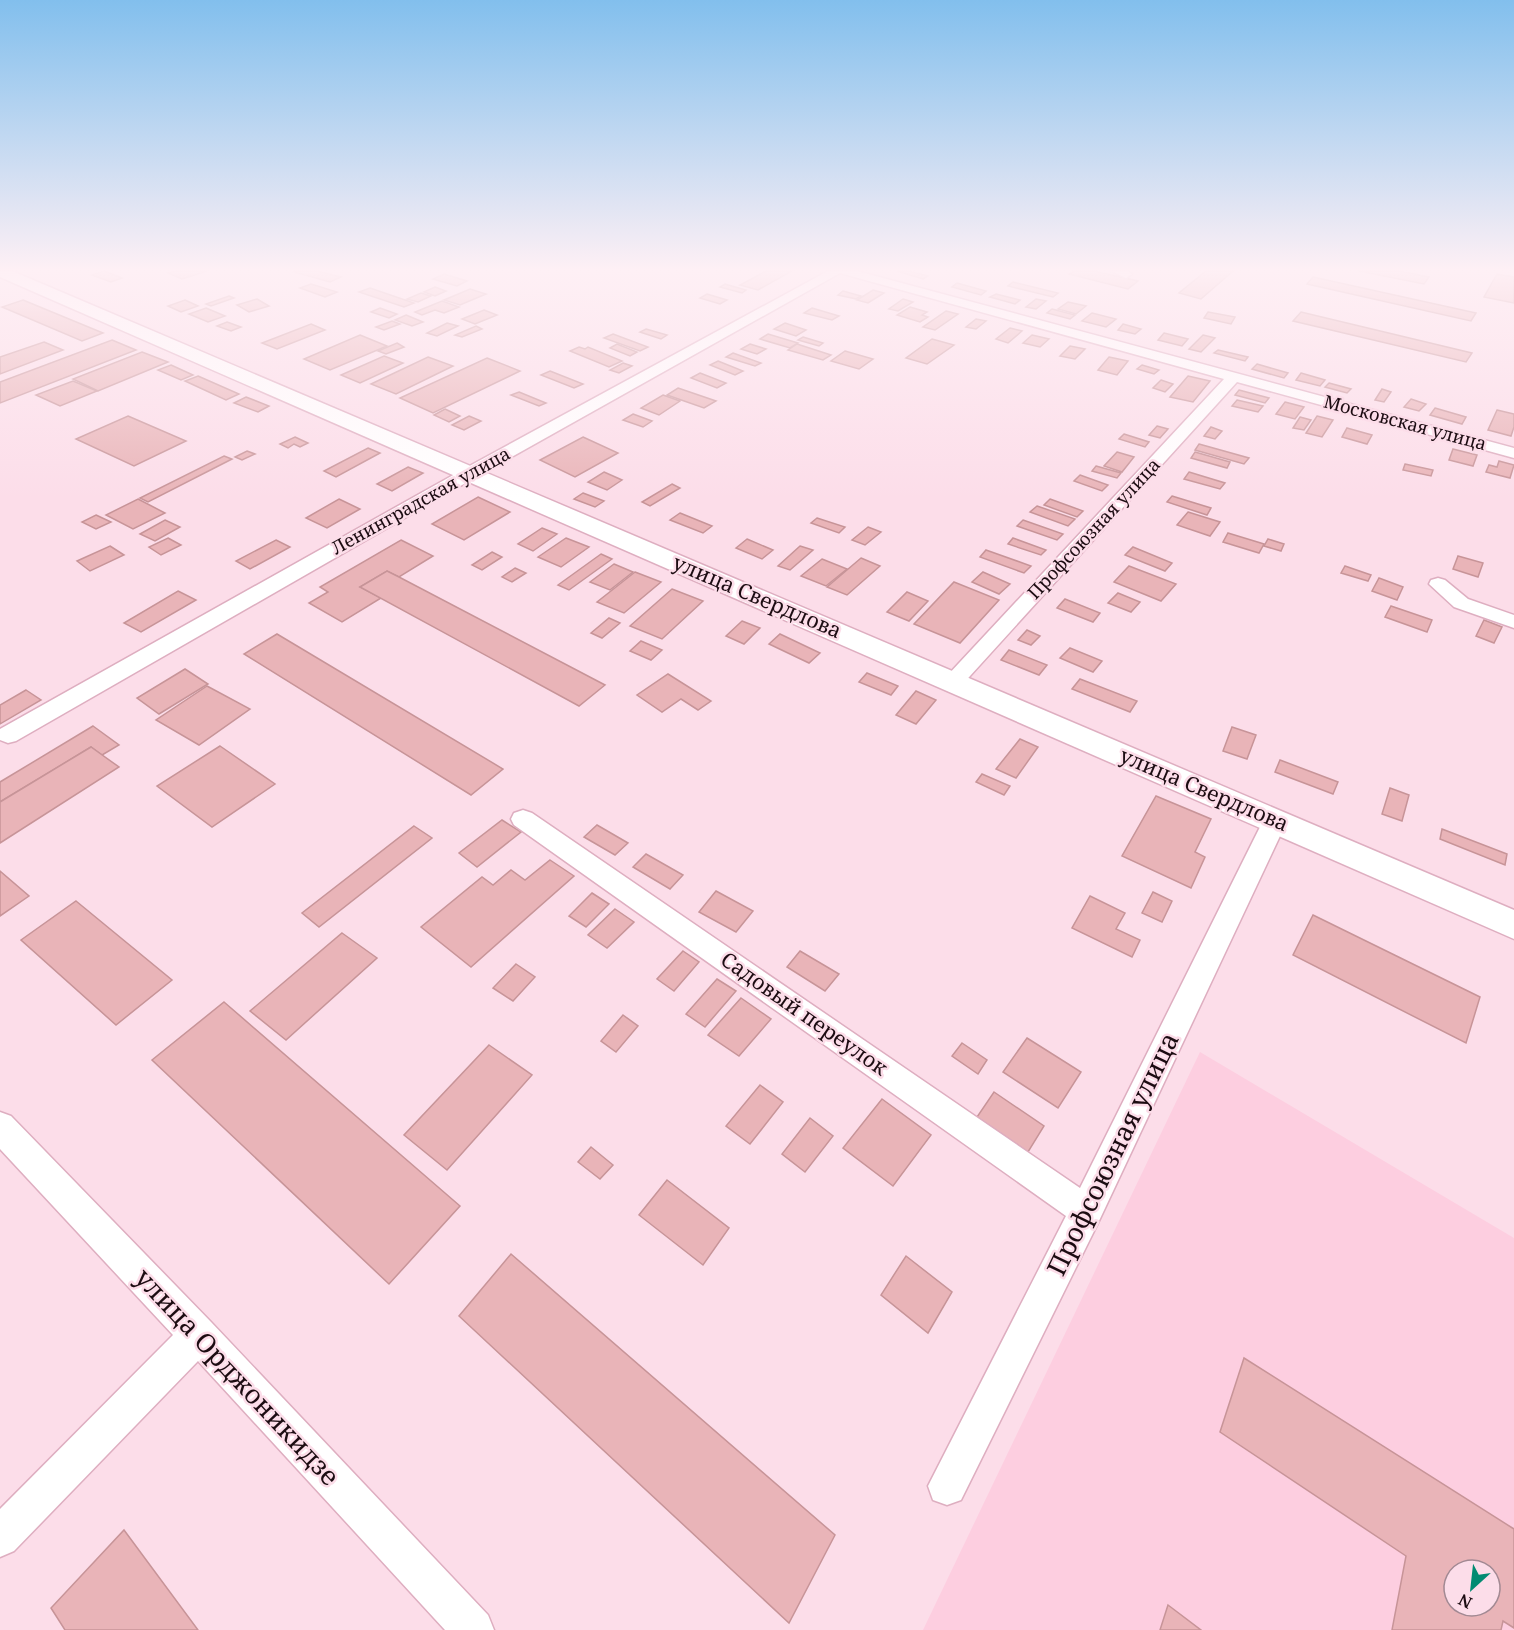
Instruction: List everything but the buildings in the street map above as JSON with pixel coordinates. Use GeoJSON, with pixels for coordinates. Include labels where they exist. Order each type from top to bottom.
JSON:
{"type":"FeatureCollection","features":[{"type":"Feature","properties":{"kind":"street","name":"улица Свердлова"},"geometry":{"type":"LineString","coordinates":[[176,347],[1514,925]]}},
{"type":"Feature","properties":{"kind":"street","name":"Ленинградская улица"},"geometry":{"type":"LineString","coordinates":[[8,735],[470,473],[698,347]]}},
{"type":"Feature","properties":{"kind":"street","name":"Московская улица"},"geometry":{"type":"LineString","coordinates":[[1124,347],[1514,453]]}},
{"type":"Feature","properties":{"kind":"street","name":"Профсоюзная улица"},"geometry":{"type":"LineString","coordinates":[[953,681],[1234,377]]}},
{"type":"Feature","properties":{"kind":"street"},"geometry":{"type":"LineString","coordinates":[[1437,584],[1461,603],[1514,622]]}},
{"type":"Feature","properties":{"kind":"street","name":"Садовый переулок"},"geometry":{"type":"LineString","coordinates":[[523,819],[1086,1211]]}},
{"type":"Feature","properties":{"kind":"street","name":"Профсоюзная улица"},"geometry":{"type":"LineString","coordinates":[[947,1486],[1086,1211],[1275,820]]}},
{"type":"Feature","properties":{"kind":"street","name":"улица Орджоникидзе"},"geometry":{"type":"LineString","coordinates":[[0,1127],[473,1630]]}},
{"type":"Feature","properties":{"kind":"street"},"geometry":{"type":"LineString","coordinates":[[0,1537],[198,1335]]}},
{"type":"Feature","properties":{"kind":"shaded area"},"geometry":{"type":"Polygon","coordinates":[[[1200,1052],[1514,1238],[1514,1630],[923,1630],[1200,1052]]]}}]}
